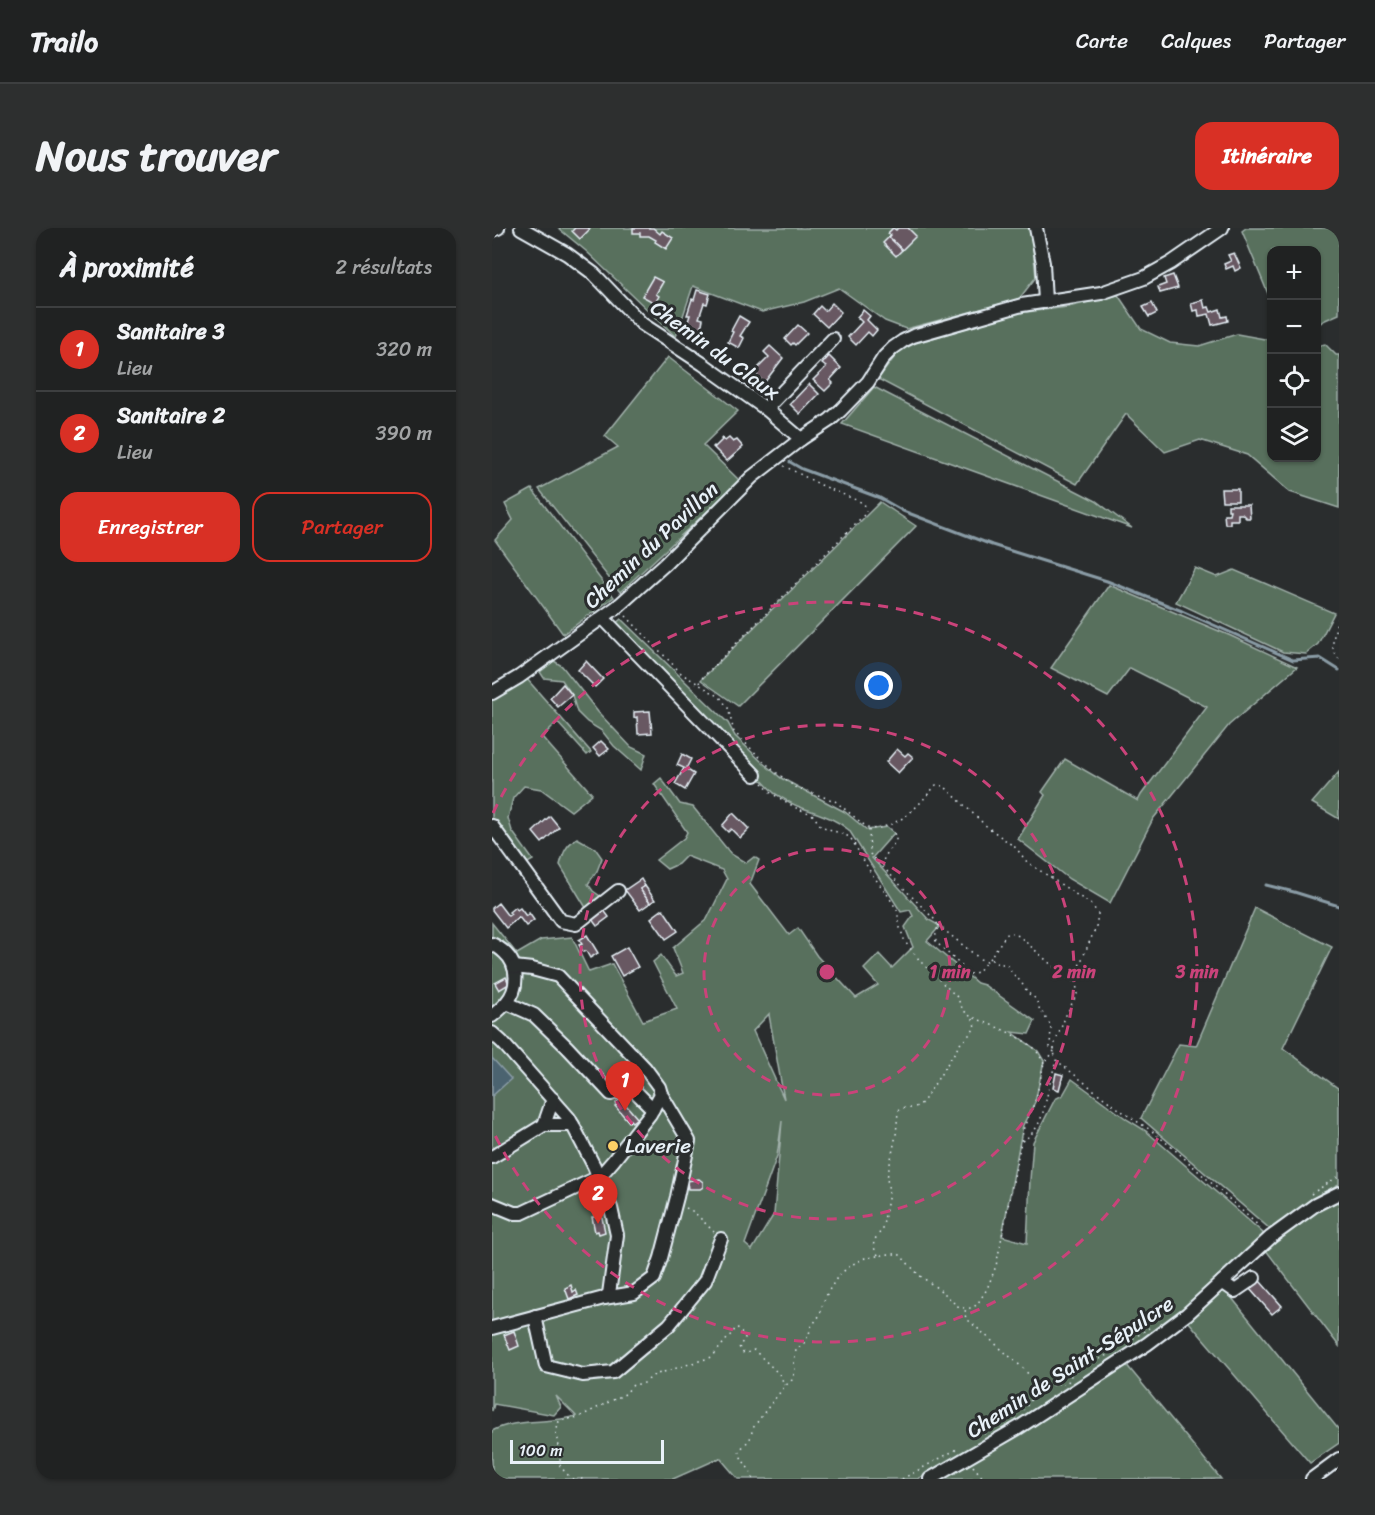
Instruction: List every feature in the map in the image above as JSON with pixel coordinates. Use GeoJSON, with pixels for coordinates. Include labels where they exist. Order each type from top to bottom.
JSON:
{"type":"FeatureCollection","features":[{"type":"Feature","properties":{"kind":"street"},"geometry":{"type":"LineString","coordinates":[[492,230],[498,228]]}},
{"type":"Feature","properties":{"kind":"street","name":"Chemin du Claux"},"geometry":{"type":"LineString","coordinates":[[521,228],[567,254],[594,274],[642,324],[704,364],[766,409],[801,439]]}},
{"type":"Feature","properties":{"kind":"street"},"geometry":{"type":"LineString","coordinates":[[1036,228],[1043,263],[1045,302]]}},
{"type":"Feature","properties":{"kind":"street","name":"Chemin du Pavillon"},"geometry":{"type":"LineString","coordinates":[[492,693],[519,677],[617,607],[665,564],[752,477],[841,410],[868,382],[892,348],[913,336],[1022,305],[1101,293],[1144,278],[1171,263],[1222,228]]}},
{"type":"Feature","properties":{"kind":"street"},"geometry":{"type":"LineString","coordinates":[[766,409],[833,339]]}},
{"type":"Feature","properties":{"kind":"street"},"geometry":{"type":"LineString","coordinates":[[603,618],[755,775]]}},
{"type":"Feature","properties":{"kind":"street"},"geometry":{"type":"LineString","coordinates":[[492,826],[561,921],[576,924],[618,891]]}},
{"type":"Feature","properties":{"kind":"street"},"geometry":{"type":"LineString","coordinates":[[492,944],[504,952],[513,963],[516,975],[514,989],[507,1002],[492,1016]]}},
{"type":"Feature","properties":{"kind":"street"},"geometry":{"type":"LineString","coordinates":[[492,1328],[604,1298],[634,1293],[654,1278],[689,1141],[659,1087],[645,1068],[567,983],[558,976],[514,967]]}},
{"type":"Feature","properties":{"kind":"street"},"geometry":{"type":"LineString","coordinates":[[507,1002],[534,1015],[611,1094],[632,1087],[652,1109]]}},
{"type":"Feature","properties":{"kind":"street"},"geometry":{"type":"LineString","coordinates":[[492,1033],[569,1118],[598,1177],[611,1208],[617,1235],[609,1294],[604,1298]]}},
{"type":"Feature","properties":{"kind":"street"},"geometry":{"type":"LineString","coordinates":[[492,1204],[514,1213],[522,1213],[598,1177],[614,1161],[661,1094]]}},
{"type":"Feature","properties":{"kind":"street"},"geometry":{"type":"LineString","coordinates":[[544,1125],[553,1099]]}},
{"type":"Feature","properties":{"kind":"street"},"geometry":{"type":"LineString","coordinates":[[492,1157],[544,1125],[573,1125]]}},
{"type":"Feature","properties":{"kind":"street","name":"Chemin de Saint-Sépulcre"},"geometry":{"type":"LineString","coordinates":[[930,1479],[965,1452],[1018,1428],[1148,1344],[1187,1314],[1270,1237],[1315,1205],[1339,1193]]}},
{"type":"Feature","properties":{"kind":"street"},"geometry":{"type":"LineString","coordinates":[[535,1316],[546,1366],[583,1375],[614,1372],[669,1325],[705,1281],[721,1239]]}},
{"type":"Feature","properties":{"kind":"street"},"geometry":{"type":"LineString","coordinates":[[1222,1282],[1234,1291],[1254,1278]]}},
{"type":"Feature","properties":{"kind":"street"},"geometry":{"type":"LineString","coordinates":[[1312,1479],[1339,1459]]}},
{"type":"Feature","properties":{"kind":"path"},"geometry":{"type":"LineString","coordinates":[[699,684],[701,679],[866,513],[863,503],[774,460]]}},
{"type":"Feature","properties":{"kind":"path"},"geometry":{"type":"LineString","coordinates":[[617,607],[682,674],[720,697],[728,708],[734,732],[773,770],[795,787],[835,801],[869,830],[870,854],[938,925],[980,959],[987,961],[990,959],[997,964],[1006,964],[1012,974],[1038,1002],[1039,1008],[1051,1026],[1050,1047],[1054,1052]]}},
{"type":"Feature","properties":{"kind":"path"},"geometry":{"type":"LineString","coordinates":[[1339,612],[1333,640],[1333,651],[1339,659]]}},
{"type":"Feature","properties":{"kind":"path"},"geometry":{"type":"LineString","coordinates":[[755,775],[771,793],[798,809],[812,814],[821,826],[850,837],[871,873],[897,910],[905,942],[921,962],[957,998],[963,1010],[1030,1045],[1044,1063]]}},
{"type":"Feature","properties":{"kind":"path"},"geometry":{"type":"LineString","coordinates":[[869,830],[896,824],[936,785],[944,786],[985,825],[1016,848],[1027,862],[1092,905],[1098,914],[1096,927],[1076,973],[1077,994],[1054,1046],[1056,1060],[1038,1125],[1030,1137],[1021,1141]]}},
{"type":"Feature","properties":{"kind":"path"},"geometry":{"type":"LineString","coordinates":[[883,867],[884,856],[896,841],[896,836],[888,826]]}},
{"type":"Feature","properties":{"kind":"path"},"geometry":{"type":"LineString","coordinates":[[938,925],[935,939],[937,943],[970,974],[978,972],[1010,932],[1019,936],[1063,975],[1076,982]]}},
{"type":"Feature","properties":{"kind":"path"},"geometry":{"type":"LineString","coordinates":[[878,1255],[873,1246],[883,1226],[887,1206],[889,1193],[887,1178],[896,1135],[898,1112],[902,1108],[913,1109],[923,1102],[960,1044],[975,1027],[973,1017]]}},
{"type":"Feature","properties":{"kind":"path"},"geometry":{"type":"LineString","coordinates":[[753,1479],[739,1451],[750,1439],[753,1428],[792,1380],[796,1350],[804,1343],[811,1327],[820,1315],[828,1292],[838,1276],[851,1265],[878,1255],[899,1254],[919,1275],[944,1293],[957,1306],[966,1309],[978,1303],[987,1289],[996,1266],[1024,1126],[1035,1102],[1044,1063],[1054,1052]]}},
{"type":"Feature","properties":{"kind":"path"},"geometry":{"type":"LineString","coordinates":[[1056,1060],[1174,1149],[1270,1237]]}},
{"type":"Feature","properties":{"kind":"path"},"geometry":{"type":"LineString","coordinates":[[1308,1196],[1339,1176]]}},
{"type":"Feature","properties":{"kind":"path"},"geometry":{"type":"LineString","coordinates":[[675,1202],[694,1212],[721,1239]]}},
{"type":"Feature","properties":{"kind":"path"},"geometry":{"type":"LineString","coordinates":[[966,1309],[964,1314],[968,1320],[1024,1369],[1033,1380],[1032,1398],[1017,1421],[1018,1428]]}},
{"type":"Feature","properties":{"kind":"path"},"geometry":{"type":"LineString","coordinates":[[573,1479],[569,1478],[559,1464],[563,1455],[558,1451],[559,1443],[556,1433],[559,1421],[579,1417],[625,1394],[633,1385],[644,1383],[654,1375],[712,1357],[737,1327],[745,1338],[739,1347],[744,1354],[754,1350],[779,1374],[785,1386]]}},
{"type":"Feature","properties":{"kind":"path"},"geometry":{"type":"LineString","coordinates":[[1122,1346],[1150,1327]]}},
{"type":"Feature","properties":{"kind":"path"},"geometry":{"type":"LineString","coordinates":[[1034,1387],[1067,1383],[1074,1370],[1113,1352]]}},
{"type":"Feature","properties":{"kind":"path"},"geometry":{"type":"LineString","coordinates":[[982,1436],[1033,1393]]}},
{"type":"Feature","properties":{"kind":"path"},"geometry":{"type":"LineString","coordinates":[[902,1479],[965,1452],[976,1471],[984,1479]]}},
{"type":"Feature","properties":{"kind":"path"},"geometry":{"type":"LineString","coordinates":[[581,1479],[586,1479]]}},
{"type":"Feature","properties":{"kind":"green space"},"geometry":{"type":"Polygon","coordinates":[[[558,228],[1031,228],[1036,277],[1019,299],[906,329],[885,321],[839,288],[804,302],[762,312],[693,286],[676,337],[586,251],[558,228]]]}},
{"type":"Feature","properties":{"kind":"green space"},"geometry":{"type":"Polygon","coordinates":[[[1246,228],[1339,228],[1339,314],[1321,323],[1321,246],[1267,246],[1267,291],[1242,231],[1246,228]]]}},
{"type":"Feature","properties":{"kind":"green space"},"geometry":{"type":"Polygon","coordinates":[[[1118,295],[1141,329],[1170,343],[1199,346],[1237,334],[1267,339],[1267,462],[1321,462],[1321,345],[1325,344],[1336,355],[1339,355],[1339,508],[1290,492],[1247,455],[1200,440],[1165,452],[1126,414],[1077,484],[878,379],[902,347],[1018,313],[1068,307],[1118,295]]]}},
{"type":"Feature","properties":{"kind":"green space"},"geometry":{"type":"Polygon","coordinates":[[[668,357],[738,411],[703,445],[740,481],[620,592],[539,489],[618,447],[605,436],[668,357]]]}},
{"type":"Feature","properties":{"kind":"green space"},"geometry":{"type":"Polygon","coordinates":[[[874,387],[1096,501],[1132,528],[842,424],[874,387]]]}},
{"type":"Feature","properties":{"kind":"green space"},"geometry":{"type":"Polygon","coordinates":[[[532,489],[614,597],[563,634],[495,540],[513,520],[505,504],[532,489]]]}},
{"type":"Feature","properties":{"kind":"green space"},"geometry":{"type":"Polygon","coordinates":[[[880,502],[916,526],[738,706],[701,680],[880,502]]]}},
{"type":"Feature","properties":{"kind":"green space"},"geometry":{"type":"Polygon","coordinates":[[[1195,568],[1217,577],[1234,570],[1334,613],[1318,644],[1306,654],[1283,652],[1176,602],[1195,568]]]}},
{"type":"Feature","properties":{"kind":"green space"},"geometry":{"type":"Polygon","coordinates":[[[1109,585],[1231,636],[1297,667],[1229,725],[1153,819],[1110,903],[1069,879],[1018,839],[1045,795],[1042,792],[1065,759],[1138,801],[1207,707],[1130,668],[1108,697],[1051,668],[1109,585]]]}},
{"type":"Feature","properties":{"kind":"green space"},"geometry":{"type":"Polygon","coordinates":[[[621,619],[728,723],[735,736],[781,778],[845,812],[867,830],[887,827],[894,833],[872,858],[929,920],[940,926],[927,941],[977,983],[984,985],[1035,1021],[1029,1034],[1012,1032],[1038,1051],[1044,1061],[1035,1102],[1023,1125],[1002,1236],[1027,1243],[1033,1142],[1055,1099],[1063,1095],[1072,1079],[1146,1131],[1263,1233],[1261,1240],[1182,1312],[1141,1343],[989,1441],[918,1479],[738,1479],[720,1458],[673,1479],[492,1479],[492,1431],[511,1424],[576,1416],[556,1396],[561,1407],[554,1415],[494,1404],[492,1411],[492,923],[517,954],[541,940],[572,937],[589,972],[612,964],[643,1021],[677,1009],[653,962],[661,955],[676,976],[683,973],[673,948],[707,919],[727,879],[722,870],[686,856],[678,864],[667,869],[656,860],[684,838],[687,832],[654,784],[661,778],[680,804],[693,807],[731,854],[746,863],[754,857],[759,860],[750,884],[789,935],[798,928],[817,956],[856,998],[878,985],[864,969],[879,954],[892,968],[913,947],[905,927],[913,916],[910,910],[901,912],[849,830],[831,819],[797,806],[774,793],[614,625],[621,619]],[[769,1015],[753,1031],[784,1099],[769,1015]],[[782,1121],[777,1156],[745,1244],[752,1250],[774,1214],[782,1121]]]}},
{"type":"Feature","properties":{"kind":"green space"},"geometry":{"type":"Polygon","coordinates":[[[554,661],[562,666],[598,712],[631,747],[646,754],[641,770],[614,746],[602,731],[587,722],[577,712],[572,695],[562,680],[544,678],[540,672],[554,661]]]}},
{"type":"Feature","properties":{"kind":"green space"},"geometry":{"type":"Polygon","coordinates":[[[526,678],[591,752],[587,755],[557,722],[542,737],[592,794],[571,811],[541,789],[524,786],[513,798],[508,818],[512,831],[533,860],[524,865],[492,822],[492,699],[526,678]]]}},
{"type":"Feature","properties":{"kind":"green space"},"geometry":{"type":"Polygon","coordinates":[[[1339,772],[1339,819],[1312,803],[1339,772]]]}},
{"type":"Feature","properties":{"kind":"green space"},"geometry":{"type":"Polygon","coordinates":[[[577,838],[595,848],[602,858],[588,884],[603,898],[588,911],[560,865],[570,843],[577,838]]]}},
{"type":"Feature","properties":{"kind":"green space"},"geometry":{"type":"Polygon","coordinates":[[[1255,908],[1332,947],[1283,1048],[1339,1089],[1339,1184],[1317,1196],[1270,1229],[1141,1118],[1179,1044],[1196,1046],[1255,908]]]}},
{"type":"Feature","properties":{"kind":"green space"},"geometry":{"type":"Polygon","coordinates":[[[1339,1197],[1339,1346],[1265,1249],[1296,1224],[1339,1197]]]}},
{"type":"Feature","properties":{"kind":"green space"},"geometry":{"type":"Polygon","coordinates":[[[1223,1287],[1339,1430],[1339,1443],[1310,1463],[1188,1321],[1223,1287]]]}},
{"type":"Feature","properties":{"kind":"green space"},"geometry":{"type":"Polygon","coordinates":[[[1125,1363],[1221,1479],[940,1479],[1125,1363]]]}},
{"type":"Feature","properties":{"kind":"water"},"geometry":{"type":"Polygon","coordinates":[[[492,1058],[511,1079],[492,1096],[492,1058]]]}},
{"type":"Feature","properties":{"kind":"building"},"geometry":{"type":"Polygon","coordinates":[[[575,228],[590,229],[580,239],[572,231],[575,228]]]}},
{"type":"Feature","properties":{"kind":"building"},"geometry":{"type":"Polygon","coordinates":[[[633,228],[653,228],[660,234],[662,231],[673,238],[666,249],[649,236],[633,233],[633,228]]]}},
{"type":"Feature","properties":{"kind":"building"},"geometry":{"type":"Polygon","coordinates":[[[893,228],[896,230],[908,228],[916,236],[902,250],[889,237],[891,235],[888,233],[893,228]]]}},
{"type":"Feature","properties":{"kind":"building"},"geometry":{"type":"Polygon","coordinates":[[[889,237],[902,250],[896,256],[883,243],[889,237]]]}},
{"type":"Feature","properties":{"kind":"building"},"geometry":{"type":"Polygon","coordinates":[[[1234,253],[1241,268],[1235,271],[1233,266],[1226,269],[1224,264],[1231,261],[1228,255],[1234,253]]]}},
{"type":"Feature","properties":{"kind":"building"},"geometry":{"type":"Polygon","coordinates":[[[1173,275],[1178,288],[1160,293],[1158,287],[1166,284],[1164,278],[1173,275]]]}},
{"type":"Feature","properties":{"kind":"building"},"geometry":{"type":"Polygon","coordinates":[[[653,277],[663,282],[656,294],[659,296],[655,303],[642,296],[653,277]]]}},
{"type":"Feature","properties":{"kind":"building"},"geometry":{"type":"Polygon","coordinates":[[[697,290],[710,294],[699,318],[703,319],[701,329],[697,328],[695,334],[685,331],[690,315],[687,315],[697,290]]]}},
{"type":"Feature","properties":{"kind":"building"},"geometry":{"type":"Polygon","coordinates":[[[1203,300],[1205,308],[1209,307],[1211,312],[1220,309],[1222,317],[1227,316],[1228,321],[1212,325],[1209,314],[1199,316],[1198,310],[1193,311],[1191,303],[1203,300]]]}},
{"type":"Feature","properties":{"kind":"building"},"geometry":{"type":"Polygon","coordinates":[[[832,303],[841,312],[827,327],[813,314],[820,306],[825,311],[832,303]]]}},
{"type":"Feature","properties":{"kind":"building"},"geometry":{"type":"Polygon","coordinates":[[[1152,303],[1157,313],[1149,317],[1143,307],[1152,303]]]}},
{"type":"Feature","properties":{"kind":"building"},"geometry":{"type":"Polygon","coordinates":[[[863,310],[870,316],[867,320],[877,330],[872,336],[868,332],[856,345],[848,337],[862,322],[857,317],[863,310]]]}},
{"type":"Feature","properties":{"kind":"building"},"geometry":{"type":"Polygon","coordinates":[[[739,316],[749,322],[740,336],[744,338],[739,348],[728,342],[739,316]]]}},
{"type":"Feature","properties":{"kind":"building"},"geometry":{"type":"Polygon","coordinates":[[[798,325],[807,333],[795,345],[793,343],[791,345],[785,339],[798,325]]]}},
{"type":"Feature","properties":{"kind":"building"},"geometry":{"type":"Polygon","coordinates":[[[770,346],[783,358],[764,383],[754,372],[769,357],[764,352],[770,346]]]}},
{"type":"Feature","properties":{"kind":"building"},"geometry":{"type":"Polygon","coordinates":[[[829,356],[841,368],[830,380],[833,383],[825,391],[813,380],[826,367],[822,364],[829,356]]]}},
{"type":"Feature","properties":{"kind":"building"},"geometry":{"type":"Polygon","coordinates":[[[809,384],[819,394],[800,414],[790,404],[809,384]]]}},
{"type":"Feature","properties":{"kind":"building"},"geometry":{"type":"Polygon","coordinates":[[[722,438],[725,441],[729,438],[733,442],[737,440],[743,447],[727,461],[713,447],[722,438]]]}},
{"type":"Feature","properties":{"kind":"building"},"geometry":{"type":"Polygon","coordinates":[[[1221,489],[1238,489],[1238,501],[1222,501],[1221,489]]]}},
{"type":"Feature","properties":{"kind":"building"},"geometry":{"type":"Polygon","coordinates":[[[1228,505],[1249,505],[1250,518],[1238,514],[1238,520],[1230,520],[1230,524],[1225,524],[1224,514],[1229,514],[1230,510],[1228,510],[1228,505]]]}},
{"type":"Feature","properties":{"kind":"building"},"geometry":{"type":"Polygon","coordinates":[[[586,661],[603,679],[595,687],[578,670],[586,661]]]}},
{"type":"Feature","properties":{"kind":"building"},"geometry":{"type":"Polygon","coordinates":[[[563,684],[572,695],[558,707],[550,698],[563,684]]]}},
{"type":"Feature","properties":{"kind":"building"},"geometry":{"type":"Polygon","coordinates":[[[650,711],[652,733],[638,734],[637,717],[634,718],[634,712],[650,711]]]}},
{"type":"Feature","properties":{"kind":"building"},"geometry":{"type":"Polygon","coordinates":[[[601,741],[609,749],[600,756],[593,748],[601,741]]]}},
{"type":"Feature","properties":{"kind":"building"},"geometry":{"type":"Polygon","coordinates":[[[897,749],[905,756],[908,753],[913,757],[898,773],[886,762],[897,749]]]}},
{"type":"Feature","properties":{"kind":"building"},"geometry":{"type":"Polygon","coordinates":[[[682,754],[691,759],[686,769],[694,774],[685,790],[675,784],[684,768],[677,765],[682,754]]]}},
{"type":"Feature","properties":{"kind":"building"},"geometry":{"type":"Polygon","coordinates":[[[733,813],[749,829],[740,838],[731,829],[728,832],[722,826],[733,813]]]}},
{"type":"Feature","properties":{"kind":"building"},"geometry":{"type":"Polygon","coordinates":[[[550,816],[559,827],[542,843],[533,832],[550,816]]]}},
{"type":"Feature","properties":{"kind":"building"},"geometry":{"type":"Polygon","coordinates":[[[641,879],[645,886],[640,889],[650,903],[640,910],[625,890],[641,879]]]}},
{"type":"Feature","properties":{"kind":"building"},"geometry":{"type":"Polygon","coordinates":[[[645,886],[655,900],[650,903],[640,889],[645,886]]]}},
{"type":"Feature","properties":{"kind":"building"},"geometry":{"type":"Polygon","coordinates":[[[498,903],[508,916],[515,907],[517,910],[520,908],[526,916],[529,913],[534,920],[526,926],[519,917],[506,928],[492,910],[498,903]]]}},
{"type":"Feature","properties":{"kind":"building"},"geometry":{"type":"Polygon","coordinates":[[[603,909],[609,917],[597,926],[591,918],[603,909]]]}},
{"type":"Feature","properties":{"kind":"building"},"geometry":{"type":"Polygon","coordinates":[[[663,909],[678,931],[666,939],[651,918],[663,909]]]}},
{"type":"Feature","properties":{"kind":"building"},"geometry":{"type":"Polygon","coordinates":[[[587,935],[598,953],[590,958],[579,945],[582,944],[579,940],[587,935]]]}},
{"type":"Feature","properties":{"kind":"building"},"geometry":{"type":"Polygon","coordinates":[[[627,947],[638,967],[622,976],[611,956],[627,947]]]}},
{"type":"Feature","properties":{"kind":"building"},"geometry":{"type":"Polygon","coordinates":[[[506,977],[509,984],[499,990],[495,983],[506,977]]]}},
{"type":"Feature","properties":{"kind":"building"},"geometry":{"type":"Polygon","coordinates":[[[1056,1073],[1063,1075],[1059,1090],[1053,1088],[1056,1073]]]}},
{"type":"Feature","properties":{"kind":"building"},"geometry":{"type":"Polygon","coordinates":[[[621,1099],[637,1118],[632,1122],[630,1120],[629,1122],[615,1106],[621,1099]]]}},
{"type":"Feature","properties":{"kind":"building"},"geometry":{"type":"Polygon","coordinates":[[[699,1179],[703,1182],[703,1187],[688,1189],[687,1181],[699,1179]]]}},
{"type":"Feature","properties":{"kind":"building"},"geometry":{"type":"Polygon","coordinates":[[[600,1208],[605,1232],[599,1234],[598,1231],[595,1232],[592,1217],[595,1217],[593,1210],[600,1208]]]}},
{"type":"Feature","properties":{"kind":"building"},"geometry":{"type":"Polygon","coordinates":[[[1260,1281],[1282,1306],[1272,1314],[1250,1289],[1260,1281]]]}},
{"type":"Feature","properties":{"kind":"building"},"geometry":{"type":"Polygon","coordinates":[[[571,1285],[573,1292],[576,1290],[578,1295],[569,1299],[565,1288],[571,1285]]]}},
{"type":"Feature","properties":{"kind":"building"},"geometry":{"type":"Polygon","coordinates":[[[514,1331],[519,1346],[510,1350],[504,1335],[514,1331]]]}},
{"type":"Feature","properties":{"kind":"waterway"},"geometry":{"type":"LineString","coordinates":[[790,462],[802,469],[880,498],[903,511],[992,545],[1107,581],[1293,660],[1320,658],[1339,670]]}},
{"type":"Feature","properties":{"kind":"waterway"},"geometry":{"type":"LineString","coordinates":[[1266,885],[1339,906]]}},
{"type":"Feature","properties":{"kind":"place","name":"Sanitaire 3"},"geometry":{"type":"Point","coordinates":[625,1111]}},
{"type":"Feature","properties":{"kind":"place","name":"Laverie"},"geometry":{"type":"Point","coordinates":[613,1146]}},
{"type":"Feature","properties":{"kind":"place","name":"Sanitaire 2"},"geometry":{"type":"Point","coordinates":[598,1224]}}]}
